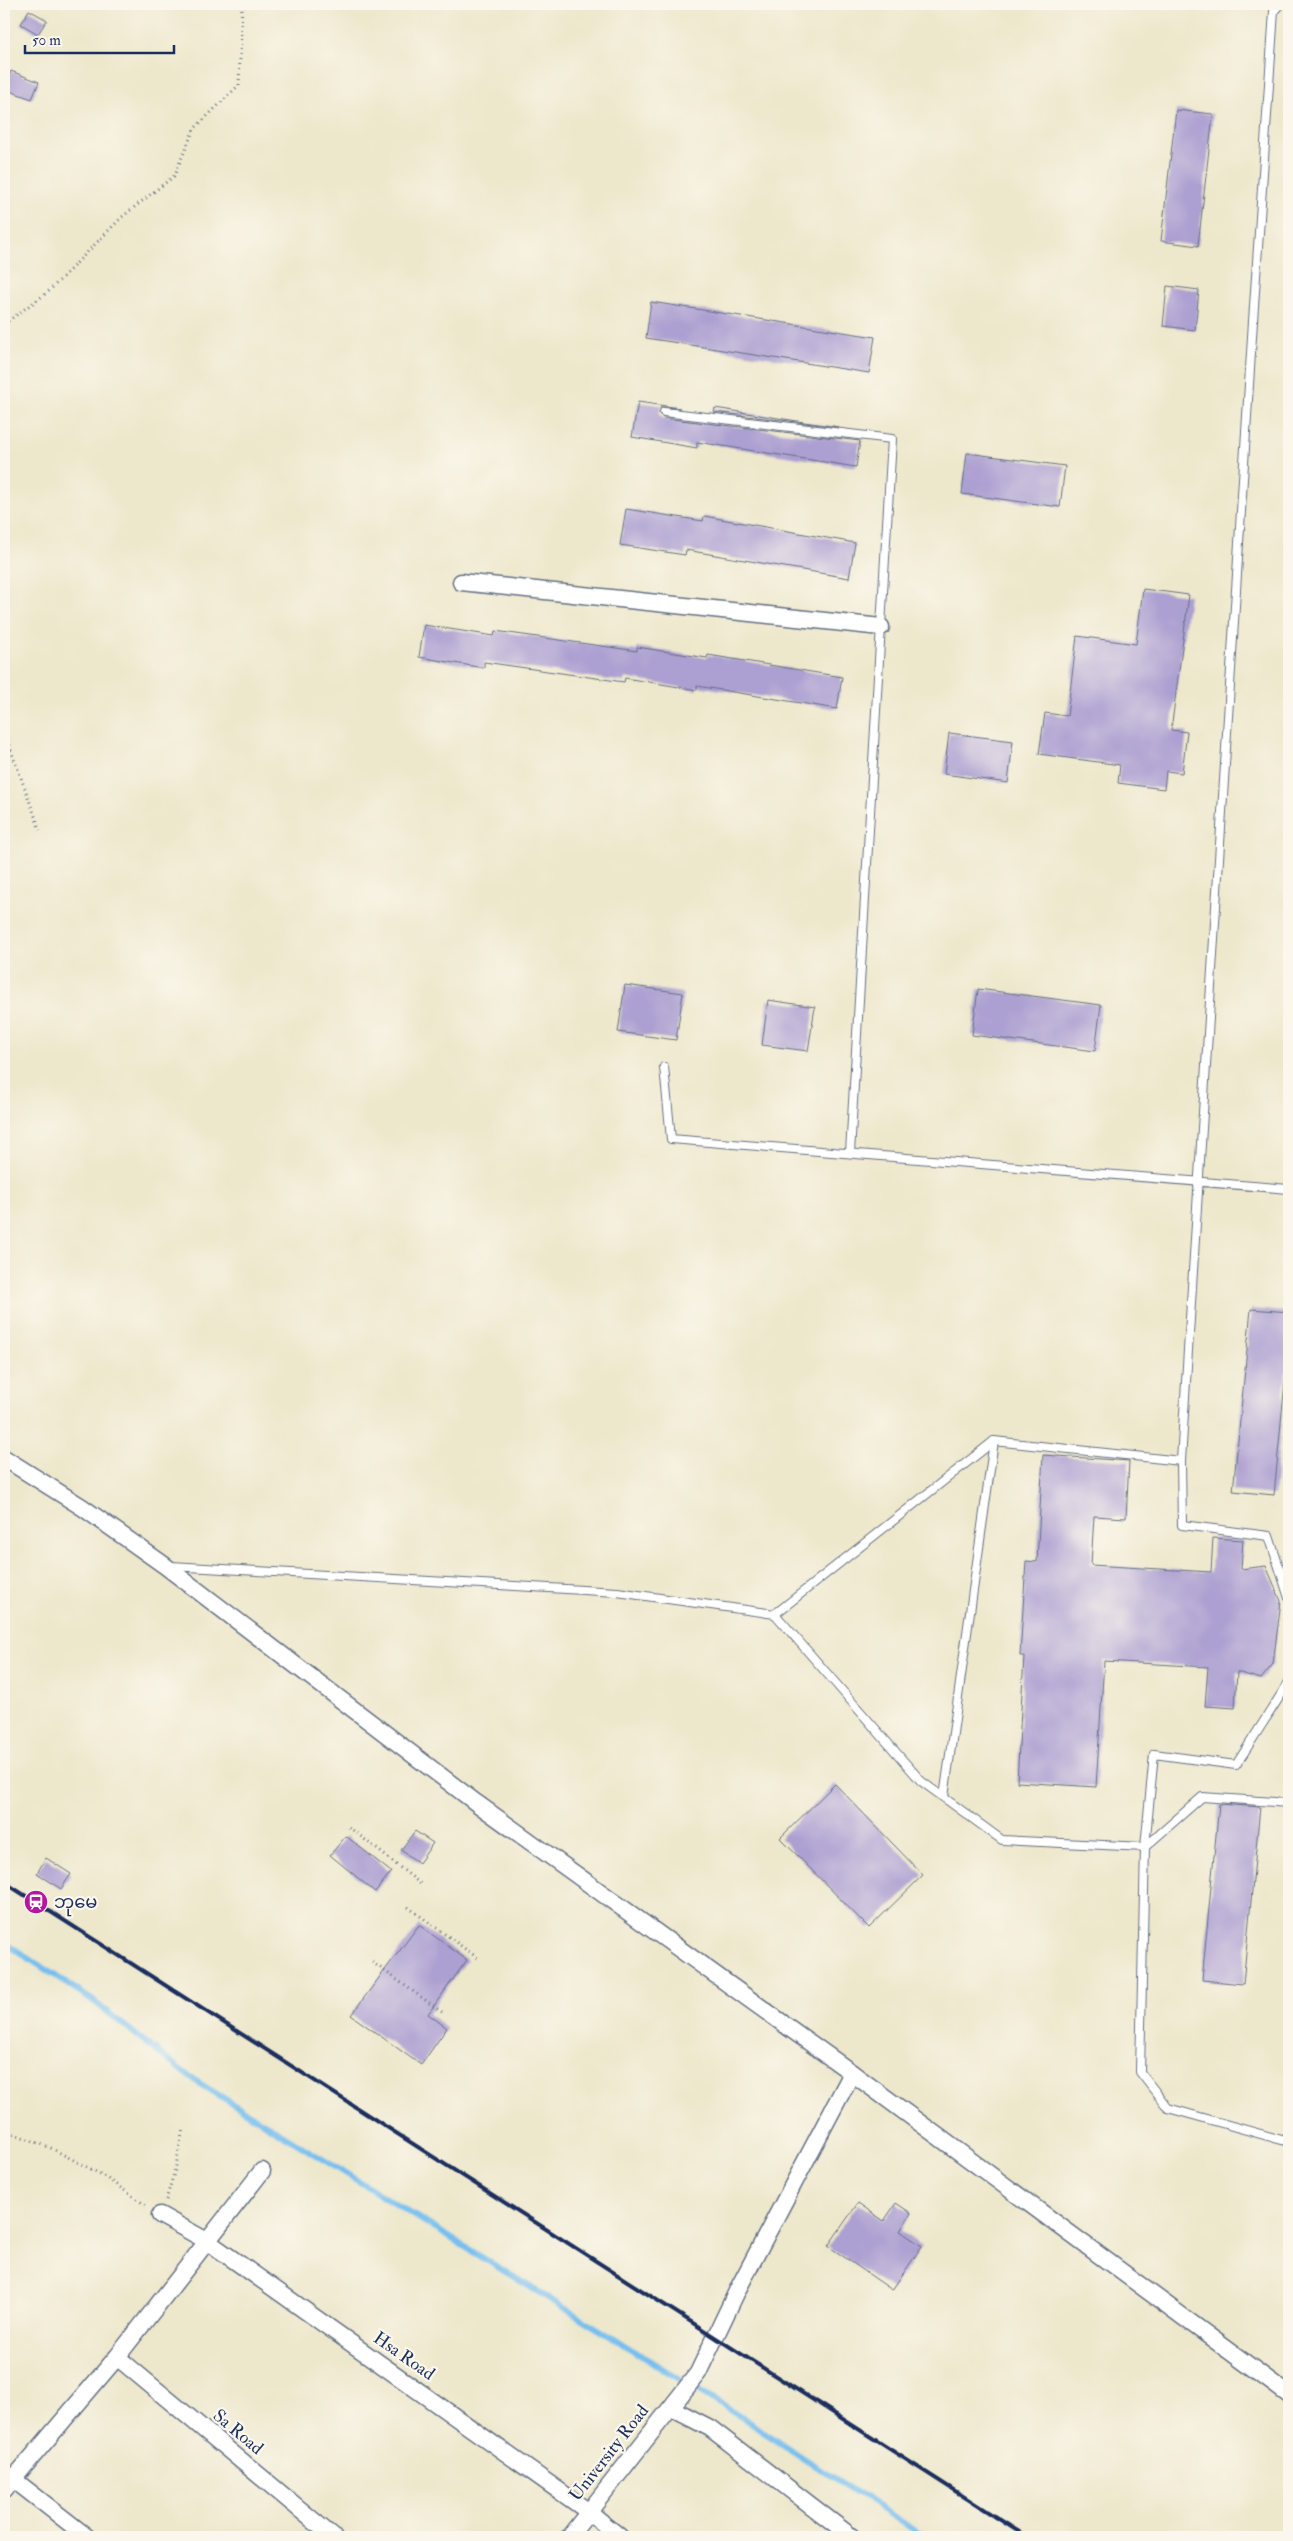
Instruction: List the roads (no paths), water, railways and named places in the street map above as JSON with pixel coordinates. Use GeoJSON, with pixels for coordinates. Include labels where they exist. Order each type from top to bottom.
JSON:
{"type":"FeatureCollection","features":[{"type":"Feature","properties":{"kind":"street"},"geometry":{"type":"LineString","coordinates":[[461,582],[881,627]]}},
{"type":"Feature","properties":{"kind":"street"},"geometry":{"type":"LineString","coordinates":[[4,1458],[82,1507],[164,1565],[475,1802],[852,2073],[1289,2394]]}},
{"type":"Feature","properties":{"kind":"street","name":"University Road"},"geometry":{"type":"LineString","coordinates":[[569,2537],[698,2373],[739,2287],[852,2073]]}},
{"type":"Feature","properties":{"kind":"street"},"geometry":{"type":"LineString","coordinates":[[87,2537],[7,2481],[117,2357],[262,2171]]}},
{"type":"Feature","properties":{"kind":"street","name":"Hsa Road"},"geometry":{"type":"LineString","coordinates":[[160,2215],[207,2241],[589,2512],[620,2537]]}},
{"type":"Feature","properties":{"kind":"street","name":"Sa Road"},"geometry":{"type":"LineString","coordinates":[[117,2357],[333,2537]]}},
{"type":"Feature","properties":{"kind":"street"},"geometry":{"type":"LineString","coordinates":[[671,2408],[710,2428],[852,2537]]}},
{"type":"Feature","properties":{"kind":"lane"},"geometry":{"type":"LineString","coordinates":[[1270,4],[1274,12],[1181,1461],[1182,1525],[1268,1536],[1289,1598]]}},
{"type":"Feature","properties":{"kind":"lane"},"geometry":{"type":"LineString","coordinates":[[1274,12],[1280,4]]}},
{"type":"Feature","properties":{"kind":"lane"},"geometry":{"type":"LineString","coordinates":[[664,412],[892,439],[850,1153]]}},
{"type":"Feature","properties":{"kind":"lane"},"geometry":{"type":"LineString","coordinates":[[664,1067],[671,1139],[1289,1189]]}},
{"type":"Feature","properties":{"kind":"lane"},"geometry":{"type":"LineString","coordinates":[[775,1614],[994,1441],[1181,1461]]}},
{"type":"Feature","properties":{"kind":"lane"},"geometry":{"type":"LineString","coordinates":[[944,1797],[994,1441]]}},
{"type":"Feature","properties":{"kind":"lane"},"geometry":{"type":"LineString","coordinates":[[164,1565],[617,1592],[775,1614],[922,1781],[1002,1840],[1145,1847],[1202,1797],[1289,1804]]}},
{"type":"Feature","properties":{"kind":"lane"},"geometry":{"type":"LineString","coordinates":[[1289,1682],[1236,1765],[1154,1754],[1145,1847],[1140,2072],[1168,2108],[1289,2142]]}},
{"type":"Feature","properties":{"kind":"waterway"},"geometry":{"type":"LineString","coordinates":[[4,1942],[92,2000],[191,2078],[725,2407],[925,2537]]}},
{"type":"Feature","properties":{"kind":"railway"},"geometry":{"type":"LineString","coordinates":[[4,1882],[1027,2537]]}},
{"type":"Feature","properties":{"kind":"place","name":"ဘုမေ"},"geometry":{"type":"Point","coordinates":[36,1902]}}]}
